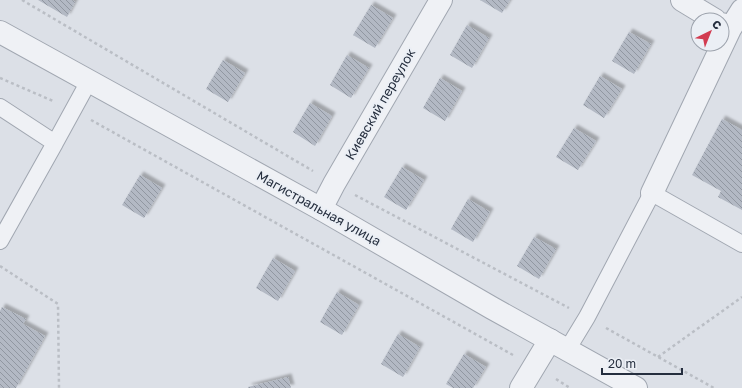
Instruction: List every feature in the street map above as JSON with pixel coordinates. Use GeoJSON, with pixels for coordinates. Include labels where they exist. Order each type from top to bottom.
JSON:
{"type":"FeatureCollection","features":[{"type":"Feature","properties":{"kind":"street","name":"Киевский переулок"},"geometry":{"type":"LineString","coordinates":[[321,209],[441,0]]}},
{"type":"Feature","properties":{"kind":"street"},"geometry":{"type":"LineString","coordinates":[[682,0],[703,12]]}},
{"type":"Feature","properties":{"kind":"street"},"geometry":{"type":"LineString","coordinates":[[730,23],[742,10]]}},
{"type":"Feature","properties":{"kind":"street","name":"Магистральная улица"},"geometry":{"type":"LineString","coordinates":[[0,32],[321,209],[636,388]]}},
{"type":"Feature","properties":{"kind":"street"},"geometry":{"type":"LineString","coordinates":[[652,193],[715,52]]}},
{"type":"Feature","properties":{"kind":"street"},"geometry":{"type":"LineString","coordinates":[[521,388],[533,366],[559,345]]}},
{"type":"Feature","properties":{"kind":"lane"},"geometry":{"type":"LineString","coordinates":[[0,241],[89,81]]}},
{"type":"Feature","properties":{"kind":"lane"},"geometry":{"type":"LineString","coordinates":[[0,107],[55,143]]}},
{"type":"Feature","properties":{"kind":"lane"},"geometry":{"type":"LineString","coordinates":[[559,345],[587,317],[652,193],[742,244]]}},
{"type":"Feature","properties":{"kind":"path"},"geometry":{"type":"LineString","coordinates":[[22,0],[334,184],[587,317],[714,388]]}},
{"type":"Feature","properties":{"kind":"path"},"geometry":{"type":"LineString","coordinates":[[0,78],[73,110],[570,388]]}},
{"type":"Feature","properties":{"kind":"path"},"geometry":{"type":"LineString","coordinates":[[0,266],[58,304],[59,388]]}},
{"type":"Feature","properties":{"kind":"path"},"geometry":{"type":"LineString","coordinates":[[658,357],[742,297]]}},
{"type":"Feature","properties":{"kind":"building"},"geometry":{"type":"Polygon","coordinates":[[[38,0],[72,0],[75,2],[67,17],[38,0]]]}},
{"type":"Feature","properties":{"kind":"building"},"geometry":{"type":"Polygon","coordinates":[[[480,0],[510,0],[502,13],[480,0]]]}},
{"type":"Feature","properties":{"kind":"building"},"geometry":{"type":"Polygon","coordinates":[[[371,5],[393,18],[375,48],[353,35],[371,5]]]}},
{"type":"Feature","properties":{"kind":"building"},"geometry":{"type":"Polygon","coordinates":[[[467,25],[489,38],[472,68],[450,55],[467,25]]]}},
{"type":"Feature","properties":{"kind":"building"},"geometry":{"type":"Polygon","coordinates":[[[629,32],[651,44],[634,74],[612,61],[629,32]]]}},
{"type":"Feature","properties":{"kind":"building"},"geometry":{"type":"Polygon","coordinates":[[[347,55],[369,68],[351,98],[330,85],[347,55]]]}},
{"type":"Feature","properties":{"kind":"building"},"geometry":{"type":"Polygon","coordinates":[[[223,60],[245,73],[228,102],[206,89],[223,60]]]}},
{"type":"Feature","properties":{"kind":"building"},"geometry":{"type":"Polygon","coordinates":[[[600,76],[622,89],[604,118],[583,105],[600,76]]]}},
{"type":"Feature","properties":{"kind":"building"},"geometry":{"type":"Polygon","coordinates":[[[440,78],[462,91],[445,121],[423,108],[440,78]]]}},
{"type":"Feature","properties":{"kind":"building"},"geometry":{"type":"Polygon","coordinates":[[[310,103],[332,116],[315,146],[293,132],[310,103]]]}},
{"type":"Feature","properties":{"kind":"building"},"geometry":{"type":"Polygon","coordinates":[[[722,119],[742,130],[742,210],[718,197],[721,191],[692,175],[722,119]]]}},
{"type":"Feature","properties":{"kind":"building"},"geometry":{"type":"Polygon","coordinates":[[[574,128],[596,141],[578,170],[556,157],[574,128]]]}},
{"type":"Feature","properties":{"kind":"building"},"geometry":{"type":"Polygon","coordinates":[[[402,167],[424,180],[406,210],[384,197],[402,167]]]}},
{"type":"Feature","properties":{"kind":"building"},"geometry":{"type":"Polygon","coordinates":[[[140,175],[162,188],[144,218],[122,205],[140,175]]]}},
{"type":"Feature","properties":{"kind":"building"},"geometry":{"type":"Polygon","coordinates":[[[468,199],[490,212],[473,242],[451,229],[468,199]]]}},
{"type":"Feature","properties":{"kind":"building"},"geometry":{"type":"Polygon","coordinates":[[[534,237],[556,249],[539,279],[517,266],[534,237]]]}},
{"type":"Feature","properties":{"kind":"building"},"geometry":{"type":"Polygon","coordinates":[[[273,258],[295,271],[278,301],[256,288],[273,258]]]}},
{"type":"Feature","properties":{"kind":"building"},"geometry":{"type":"Polygon","coordinates":[[[337,292],[359,305],[342,335],[320,322],[337,292]]]}},
{"type":"Feature","properties":{"kind":"building"},"geometry":{"type":"Polygon","coordinates":[[[2,307],[26,319],[23,324],[45,336],[16,388],[0,388],[0,311],[2,307]]]}},
{"type":"Feature","properties":{"kind":"building"},"geometry":{"type":"Polygon","coordinates":[[[398,334],[420,347],[403,377],[381,364],[398,334]]]}},
{"type":"Feature","properties":{"kind":"building"},"geometry":{"type":"Polygon","coordinates":[[[464,354],[486,367],[473,388],[453,388],[446,384],[464,354]]]}},
{"type":"Feature","properties":{"kind":"building"},"geometry":{"type":"Polygon","coordinates":[[[288,377],[291,388],[248,388],[248,387],[288,377]]]}}]}
